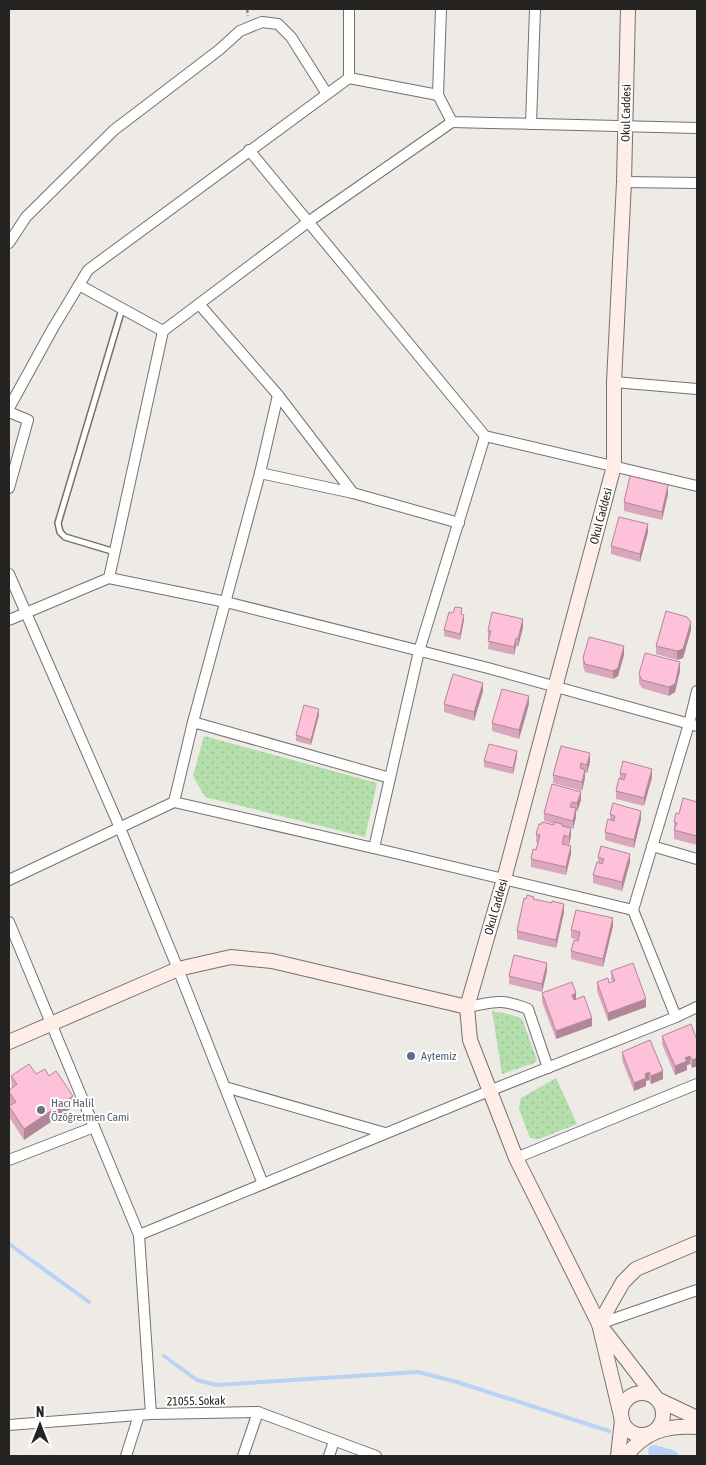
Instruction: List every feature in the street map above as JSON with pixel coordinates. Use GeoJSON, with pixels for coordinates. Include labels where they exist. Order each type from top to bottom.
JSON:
{"type":"FeatureCollection","features":[{"type":"Feature","properties":{"kind":"street"},"geometry":{"type":"LineString","coordinates":[[349,9],[349,78]]}},
{"type":"Feature","properties":{"kind":"street"},"geometry":{"type":"LineString","coordinates":[[441,9],[438,95],[452,122]]}},
{"type":"Feature","properties":{"kind":"street"},"geometry":{"type":"LineString","coordinates":[[531,124],[536,9]]}},
{"type":"Feature","properties":{"kind":"street","name":"Okul Caddesi"},"geometry":{"type":"LineString","coordinates":[[467,1007],[504,880],[614,466],[614,382],[624,182],[628,9]]}},
{"type":"Feature","properties":{"kind":"street"},"geometry":{"type":"LineString","coordinates":[[9,243],[26,217],[114,130],[240,31],[262,22],[278,24],[292,37],[327,94]]}},
{"type":"Feature","properties":{"kind":"street"},"geometry":{"type":"LineString","coordinates":[[9,488],[28,420],[9,410],[53,328],[88,270],[349,78],[438,95]]}},
{"type":"Feature","properties":{"kind":"street"},"geometry":{"type":"LineString","coordinates":[[110,578],[163,331],[308,222],[452,122],[697,128]]}},
{"type":"Feature","properties":{"kind":"street"},"geometry":{"type":"LineString","coordinates":[[249,150],[485,436],[697,486]]}},
{"type":"Feature","properties":{"kind":"street"},"geometry":{"type":"LineString","coordinates":[[624,182],[697,183]]}},
{"type":"Feature","properties":{"kind":"street"},"geometry":{"type":"LineString","coordinates":[[79,285],[163,331]]}},
{"type":"Feature","properties":{"kind":"street"},"geometry":{"type":"LineString","coordinates":[[199,304],[278,395],[353,493]]}},
{"type":"Feature","properties":{"kind":"street"},"geometry":{"type":"LineString","coordinates":[[614,382],[697,388]]}},
{"type":"Feature","properties":{"kind":"street"},"geometry":{"type":"LineString","coordinates":[[174,802],[260,472],[278,395]]}},
{"type":"Feature","properties":{"kind":"street"},"geometry":{"type":"LineString","coordinates":[[374,848],[419,651],[485,436]]}},
{"type":"Feature","properties":{"kind":"street"},"geometry":{"type":"LineString","coordinates":[[260,472],[353,493],[459,523]]}},
{"type":"Feature","properties":{"kind":"street"},"geometry":{"type":"LineString","coordinates":[[9,574],[120,828],[263,1184]]}},
{"type":"Feature","properties":{"kind":"street"},"geometry":{"type":"LineString","coordinates":[[9,620],[110,578],[226,602],[555,686],[693,725]]}},
{"type":"Feature","properties":{"kind":"street"},"geometry":{"type":"LineString","coordinates":[[676,1017],[632,910],[693,725],[697,691]]}},
{"type":"Feature","properties":{"kind":"street"},"geometry":{"type":"LineString","coordinates":[[194,722],[390,778]]}},
{"type":"Feature","properties":{"kind":"street"},"geometry":{"type":"LineString","coordinates":[[9,880],[174,802],[632,910]]}},
{"type":"Feature","properties":{"kind":"street"},"geometry":{"type":"LineString","coordinates":[[652,846],[697,859]]}},
{"type":"Feature","properties":{"kind":"street"},"geometry":{"type":"LineString","coordinates":[[9,922],[139,1235],[151,1414]]}},
{"type":"Feature","properties":{"kind":"street"},"geometry":{"type":"LineString","coordinates":[[9,1042],[178,969],[231,957],[272,961],[467,1007],[501,1001],[514,1004],[528,1009],[548,1068]]}},
{"type":"Feature","properties":{"kind":"street"},"geometry":{"type":"LineString","coordinates":[[467,1007],[470,1040],[516,1158],[600,1324],[661,1404],[662,1422],[653,1432],[631,1449],[626,1456]]}},
{"type":"Feature","properties":{"kind":"street"},"geometry":{"type":"LineString","coordinates":[[139,1235],[697,1007]]}},
{"type":"Feature","properties":{"kind":"street"},"geometry":{"type":"LineString","coordinates":[[516,1158],[697,1084]]}},
{"type":"Feature","properties":{"kind":"street"},"geometry":{"type":"LineString","coordinates":[[225,1087],[385,1133]]}},
{"type":"Feature","properties":{"kind":"street"},"geometry":{"type":"LineString","coordinates":[[9,1160],[94,1127]]}},
{"type":"Feature","properties":{"kind":"street"},"geometry":{"type":"LineString","coordinates":[[697,1243],[636,1269],[623,1282],[600,1324],[625,1426],[635,1434],[647,1434],[674,1426],[697,1427]]}},
{"type":"Feature","properties":{"kind":"street"},"geometry":{"type":"LineString","coordinates":[[600,1324],[697,1290]]}},
{"type":"Feature","properties":{"kind":"street"},"geometry":{"type":"LineString","coordinates":[[618,1456],[622,1407],[631,1396],[644,1393],[697,1418]]}},
{"type":"Feature","properties":{"kind":"street"},"geometry":{"type":"LineString","coordinates":[[243,1456],[258,1412]]}},
{"type":"Feature","properties":{"kind":"street","name":"21055. Sokak"},"geometry":{"type":"LineString","coordinates":[[9,1425],[151,1414],[258,1412],[376,1456]]}},
{"type":"Feature","properties":{"kind":"street"},"geometry":{"type":"LineString","coordinates":[[126,1456],[139,1415]]}},
{"type":"Feature","properties":{"kind":"street"},"geometry":{"type":"LineString","coordinates":[[329,1456],[334,1441]]}},
{"type":"Feature","properties":{"kind":"lane"},"geometry":{"type":"LineString","coordinates":[[115,552],[65,537],[60,532],[58,523],[122,308]]}},
{"type":"Feature","properties":{"kind":"green space"},"geometry":{"type":"Polygon","coordinates":[[[204,736],[377,783],[365,837],[205,797],[193,776],[204,736]]]}},
{"type":"Feature","properties":{"kind":"green space"},"geometry":{"type":"Polygon","coordinates":[[[492,1011],[522,1019],[537,1060],[534,1063],[502,1074],[492,1011]]]}},
{"type":"Feature","properties":{"kind":"green space"},"geometry":{"type":"Polygon","coordinates":[[[556,1078],[577,1124],[539,1139],[530,1138],[519,1109],[521,1098],[556,1078]]]}},
{"type":"Feature","properties":{"kind":"building"},"geometry":{"type":"Polygon","coordinates":[[[630,476],[668,485],[662,512],[624,502],[630,476]]]}},
{"type":"Feature","properties":{"kind":"building"},"geometry":{"type":"Polygon","coordinates":[[[619,517],[648,524],[640,554],[611,546],[619,517]]]}},
{"type":"Feature","properties":{"kind":"building"},"geometry":{"type":"Polygon","coordinates":[[[455,607],[462,608],[461,614],[464,615],[460,634],[444,630],[449,612],[453,613],[455,607]]]}},
{"type":"Feature","properties":{"kind":"building"},"geometry":{"type":"Polygon","coordinates":[[[666,611],[687,617],[691,622],[683,649],[677,651],[656,646],[666,611]]]}},
{"type":"Feature","properties":{"kind":"building"},"geometry":{"type":"Polygon","coordinates":[[[492,612],[523,619],[514,647],[488,641],[491,631],[488,631],[492,612]]]}},
{"type":"Feature","properties":{"kind":"building"},"geometry":{"type":"Polygon","coordinates":[[[589,637],[624,646],[618,668],[613,671],[585,664],[583,658],[589,637]]]}},
{"type":"Feature","properties":{"kind":"building"},"geometry":{"type":"Polygon","coordinates":[[[645,653],[680,662],[675,684],[669,687],[642,680],[639,674],[645,653]]]}},
{"type":"Feature","properties":{"kind":"building"},"geometry":{"type":"Polygon","coordinates":[[[453,674],[483,683],[474,712],[444,704],[453,674]]]}},
{"type":"Feature","properties":{"kind":"building"},"geometry":{"type":"Polygon","coordinates":[[[502,689],[529,696],[519,730],[492,723],[502,689]]]}},
{"type":"Feature","properties":{"kind":"building"},"geometry":{"type":"Polygon","coordinates":[[[304,705],[319,709],[311,740],[296,735],[304,705]]]}},
{"type":"Feature","properties":{"kind":"building"},"geometry":{"type":"Polygon","coordinates":[[[489,744],[517,751],[513,768],[484,761],[489,744]]]}},
{"type":"Feature","properties":{"kind":"building"},"geometry":{"type":"Polygon","coordinates":[[[561,746],[590,753],[587,765],[581,763],[580,768],[585,770],[582,782],[553,775],[561,746]]]}},
{"type":"Feature","properties":{"kind":"building"},"geometry":{"type":"Polygon","coordinates":[[[623,761],[652,769],[644,798],[616,791],[619,778],[624,780],[626,774],[620,773],[623,761]]]}},
{"type":"Feature","properties":{"kind":"building"},"geometry":{"type":"Polygon","coordinates":[[[552,784],[581,792],[577,803],[572,802],[570,807],[576,808],[573,821],[544,813],[552,784]]]}},
{"type":"Feature","properties":{"kind":"building"},"geometry":{"type":"Polygon","coordinates":[[[683,798],[697,802],[697,836],[674,830],[677,823],[674,822],[676,813],[679,814],[683,798]]]}},
{"type":"Feature","properties":{"kind":"building"},"geometry":{"type":"Polygon","coordinates":[[[613,803],[641,811],[634,840],[605,832],[608,819],[614,821],[615,816],[610,814],[613,803]]]}},
{"type":"Feature","properties":{"kind":"building"},"geometry":{"type":"Polygon","coordinates":[[[542,822],[554,825],[554,822],[571,828],[569,837],[564,835],[562,844],[571,846],[566,867],[531,859],[533,849],[536,850],[540,835],[536,834],[539,824],[542,824],[542,822]]]}},
{"type":"Feature","properties":{"kind":"building"},"geometry":{"type":"Polygon","coordinates":[[[601,846],[630,854],[622,882],[593,875],[597,862],[602,864],[604,859],[598,857],[601,846]]]}},
{"type":"Feature","properties":{"kind":"building"},"geometry":{"type":"Polygon","coordinates":[[[527,895],[534,897],[533,899],[564,904],[556,940],[517,931],[524,898],[526,899],[527,895]]]}},
{"type":"Feature","properties":{"kind":"building"},"geometry":{"type":"Polygon","coordinates":[[[576,910],[613,918],[603,959],[571,951],[574,940],[578,941],[580,932],[571,930],[576,910]]]}},
{"type":"Feature","properties":{"kind":"building"},"geometry":{"type":"Polygon","coordinates":[[[514,955],[547,963],[542,984],[509,976],[514,955]]]}},
{"type":"Feature","properties":{"kind":"building"},"geometry":{"type":"Polygon","coordinates":[[[633,963],[646,999],[608,1013],[597,982],[608,978],[609,983],[615,981],[611,971],[633,963]]]}},
{"type":"Feature","properties":{"kind":"building"},"geometry":{"type":"Polygon","coordinates":[[[572,982],[576,993],[572,995],[574,1000],[584,996],[592,1018],[556,1031],[542,993],[572,982]]]}},
{"type":"Feature","properties":{"kind":"building"},"geometry":{"type":"Polygon","coordinates":[[[691,1024],[697,1040],[697,1058],[692,1060],[690,1056],[685,1058],[687,1061],[675,1066],[662,1036],[691,1024]]]}},
{"type":"Feature","properties":{"kind":"building"},"geometry":{"type":"Polygon","coordinates":[[[650,1040],[663,1071],[651,1076],[649,1072],[645,1074],[646,1078],[634,1083],[622,1052],[650,1040]]]}},
{"type":"Feature","properties":{"kind":"building","name":"Hacı Halil Özöğretmen Cami"},"geometry":{"type":"Polygon","coordinates":[[[29,1064],[36,1074],[45,1069],[49,1076],[56,1071],[73,1096],[24,1129],[9,1106],[16,1102],[9,1090],[17,1084],[11,1076],[29,1064]]]}},
{"type":"Feature","properties":{"kind":"waterway"},"geometry":{"type":"LineString","coordinates":[[9,1244],[89,1302]]}},
{"type":"Feature","properties":{"kind":"waterway"},"geometry":{"type":"LineString","coordinates":[[164,1356],[197,1380],[217,1385],[418,1372],[457,1382],[609,1431]]}},
{"type":"Feature","properties":{"kind":"waterway"},"geometry":{"type":"LineString","coordinates":[[654,1451],[672,1456]]}},
{"type":"Feature","properties":{"kind":"place","name":"Aytemiz"},"geometry":{"type":"Point","coordinates":[411,1056]}},
{"type":"Feature","properties":{"kind":"place","name":"Hacı Halil Özöğretmen Cami"},"geometry":{"type":"Point","coordinates":[41,1110]}}]}
